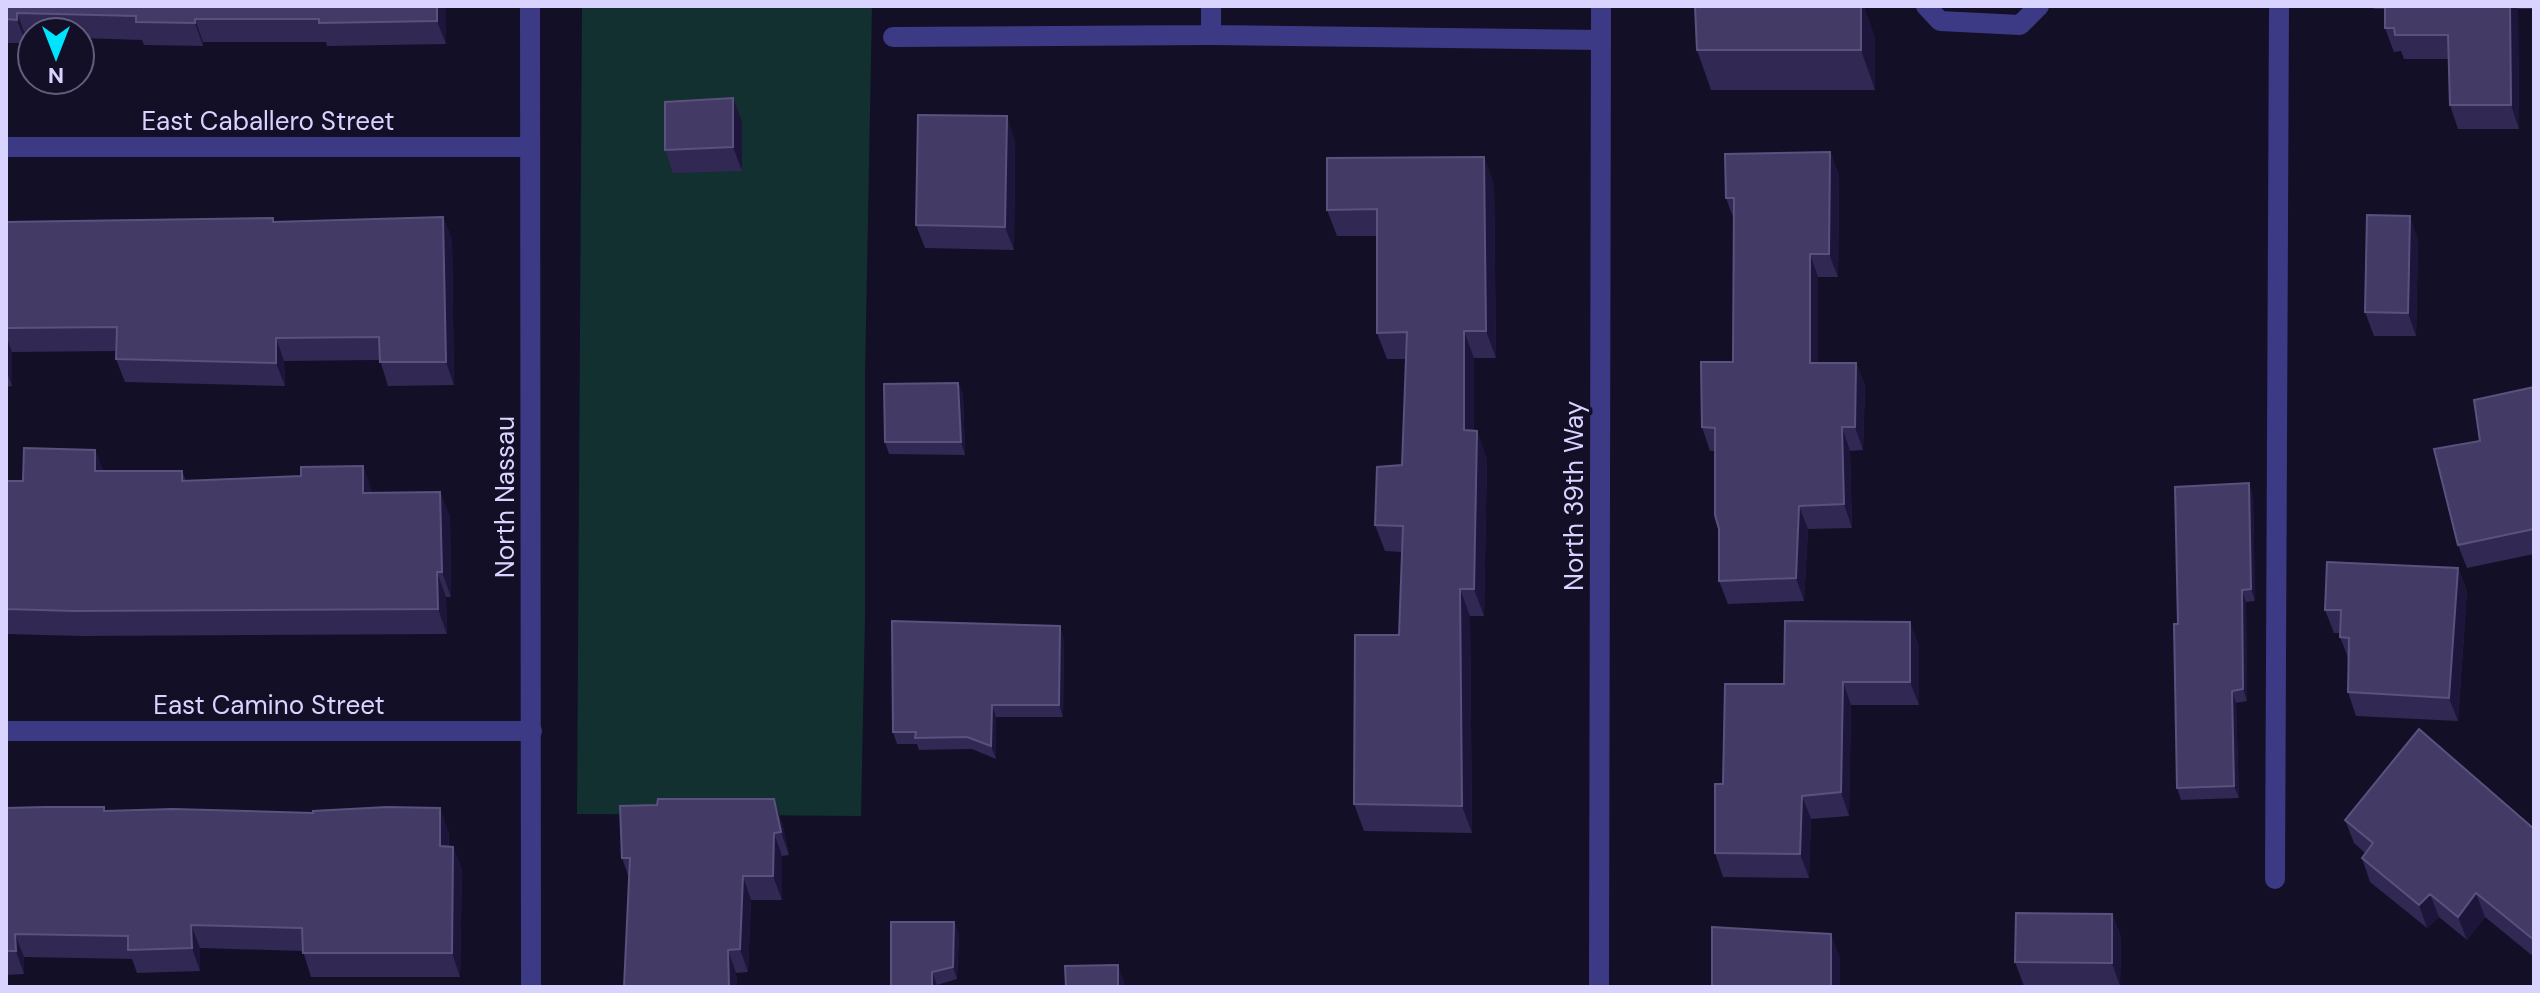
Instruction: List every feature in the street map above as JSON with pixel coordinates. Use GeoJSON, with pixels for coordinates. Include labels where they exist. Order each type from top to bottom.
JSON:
{"type":"FeatureCollection","features":[{"type":"Feature","properties":{"kind":"street","name":"North Nassau"},"geometry":{"type":"LineString","coordinates":[[530,6],[531,987]]}},
{"type":"Feature","properties":{"kind":"street"},"geometry":{"type":"LineString","coordinates":[[1211,6],[1211,35]]}},
{"type":"Feature","properties":{"kind":"street","name":"North 39th Way"},"geometry":{"type":"LineString","coordinates":[[1599,987],[1601,6]]}},
{"type":"Feature","properties":{"kind":"street"},"geometry":{"type":"LineString","coordinates":[[1926,6],[1940,21],[2020,25],[2039,6]]}},
{"type":"Feature","properties":{"kind":"street"},"geometry":{"type":"LineString","coordinates":[[2275,879],[2279,6]]}},
{"type":"Feature","properties":{"kind":"street"},"geometry":{"type":"LineString","coordinates":[[893,37],[1211,35],[1601,40]]}},
{"type":"Feature","properties":{"kind":"street","name":"East Caballero Street"},"geometry":{"type":"LineString","coordinates":[[6,147],[529,147]]}},
{"type":"Feature","properties":{"kind":"street","name":"East Camino Street"},"geometry":{"type":"LineString","coordinates":[[6,731],[532,731]]}},
{"type":"Feature","properties":{"kind":"green space"},"geometry":{"type":"Polygon","coordinates":[[[582,6],[872,6],[861,816],[577,814],[582,6]]]}},
{"type":"Feature","properties":{"kind":"building"},"geometry":{"type":"Polygon","coordinates":[[[6,6],[437,6],[437,21],[319,23],[319,19],[195,19],[195,23],[136,22],[136,16],[17,13],[16,20],[6,19],[6,6]]]}},
{"type":"Feature","properties":{"kind":"building"},"geometry":{"type":"Polygon","coordinates":[[[1695,6],[1861,6],[1861,50],[1697,50],[1695,6]]]}},
{"type":"Feature","properties":{"kind":"building"},"geometry":{"type":"Polygon","coordinates":[[[2385,6],[2510,6],[2511,105],[2450,105],[2448,35],[2395,35],[2394,28],[2385,28],[2385,6]]]}},
{"type":"Feature","properties":{"kind":"building"},"geometry":{"type":"Polygon","coordinates":[[[733,98],[733,147],[665,150],[665,102],[733,98]]]}},
{"type":"Feature","properties":{"kind":"building"},"geometry":{"type":"Polygon","coordinates":[[[918,115],[1007,116],[1005,227],[916,225],[918,115]]]}},
{"type":"Feature","properties":{"kind":"building"},"geometry":{"type":"Polygon","coordinates":[[[1830,152],[1829,254],[1810,254],[1810,363],[1856,363],[1855,427],[1842,427],[1844,504],[1799,506],[1796,578],[1719,581],[1715,428],[1702,427],[1701,362],[1733,362],[1734,198],[1726,198],[1725,154],[1830,152]]]}},
{"type":"Feature","properties":{"kind":"building"},"geometry":{"type":"Polygon","coordinates":[[[1484,157],[1486,331],[1464,331],[1464,430],[1477,431],[1474,589],[1460,589],[1462,806],[1354,804],[1355,635],[1399,635],[1403,526],[1375,525],[1377,467],[1402,465],[1407,332],[1377,333],[1377,209],[1327,210],[1327,158],[1484,157]]]}},
{"type":"Feature","properties":{"kind":"building"},"geometry":{"type":"Polygon","coordinates":[[[2367,215],[2410,216],[2408,313],[2365,312],[2367,215]]]}},
{"type":"Feature","properties":{"kind":"building"},"geometry":{"type":"Polygon","coordinates":[[[443,217],[446,362],[380,362],[379,337],[276,338],[276,363],[116,359],[117,327],[6,328],[6,222],[273,218],[273,222],[443,217]]]}},
{"type":"Feature","properties":{"kind":"building"},"geometry":{"type":"Polygon","coordinates":[[[958,383],[961,442],[885,442],[884,384],[958,383]]]}},
{"type":"Feature","properties":{"kind":"building"},"geometry":{"type":"Polygon","coordinates":[[[2534,387],[2534,529],[2458,545],[2434,449],[2480,441],[2474,400],[2534,387]]]}},
{"type":"Feature","properties":{"kind":"building"},"geometry":{"type":"Polygon","coordinates":[[[24,448],[95,450],[95,471],[182,471],[182,481],[301,476],[301,467],[363,466],[363,493],[440,492],[442,572],[437,572],[438,609],[6,609],[6,481],[23,481],[24,448]]]}},
{"type":"Feature","properties":{"kind":"building"},"geometry":{"type":"Polygon","coordinates":[[[2249,483],[2251,589],[2242,590],[2243,689],[2232,691],[2234,786],[2177,788],[2175,487],[2249,483]]]}},
{"type":"Feature","properties":{"kind":"building"},"geometry":{"type":"Polygon","coordinates":[[[2327,562],[2458,568],[2449,698],[2348,692],[2349,638],[2340,637],[2341,610],[2325,610],[2327,562]]]}},
{"type":"Feature","properties":{"kind":"building"},"geometry":{"type":"Polygon","coordinates":[[[892,621],[1060,626],[1059,705],[992,705],[991,746],[967,737],[915,738],[916,732],[893,732],[892,621]]]}},
{"type":"Feature","properties":{"kind":"building"},"geometry":{"type":"Polygon","coordinates":[[[1785,621],[1910,622],[1910,682],[1843,682],[1841,792],[1802,796],[1800,854],[1715,853],[1715,784],[1723,784],[1725,684],[1784,684],[1785,621]]]}},
{"type":"Feature","properties":{"kind":"building"},"geometry":{"type":"Polygon","coordinates":[[[2419,729],[2534,829],[2534,940],[2476,893],[2458,917],[2430,894],[2419,905],[2362,858],[2373,843],[2345,820],[2419,729]]]}},
{"type":"Feature","properties":{"kind":"building"},"geometry":{"type":"Polygon","coordinates":[[[658,799],[774,799],[781,832],[774,833],[773,876],[743,876],[740,949],[728,950],[729,987],[624,987],[630,858],[622,858],[620,806],[657,805],[658,799]]]}},
{"type":"Feature","properties":{"kind":"building"},"geometry":{"type":"Polygon","coordinates":[[[104,807],[104,811],[173,809],[313,813],[387,807],[440,808],[440,846],[453,847],[452,953],[303,953],[302,928],[191,925],[192,948],[128,950],[128,936],[15,934],[16,951],[6,951],[6,808],[104,807]]]}},
{"type":"Feature","properties":{"kind":"building"},"geometry":{"type":"Polygon","coordinates":[[[2016,913],[2112,914],[2112,963],[2015,962],[2016,913]]]}},
{"type":"Feature","properties":{"kind":"building"},"geometry":{"type":"Polygon","coordinates":[[[891,922],[954,922],[953,967],[932,972],[932,987],[891,987],[891,922]]]}},
{"type":"Feature","properties":{"kind":"building"},"geometry":{"type":"Polygon","coordinates":[[[1712,927],[1831,934],[1831,987],[1712,987],[1712,927]]]}},
{"type":"Feature","properties":{"kind":"building"},"geometry":{"type":"Polygon","coordinates":[[[1118,965],[1118,987],[1066,987],[1065,966],[1118,965]]]}}]}
